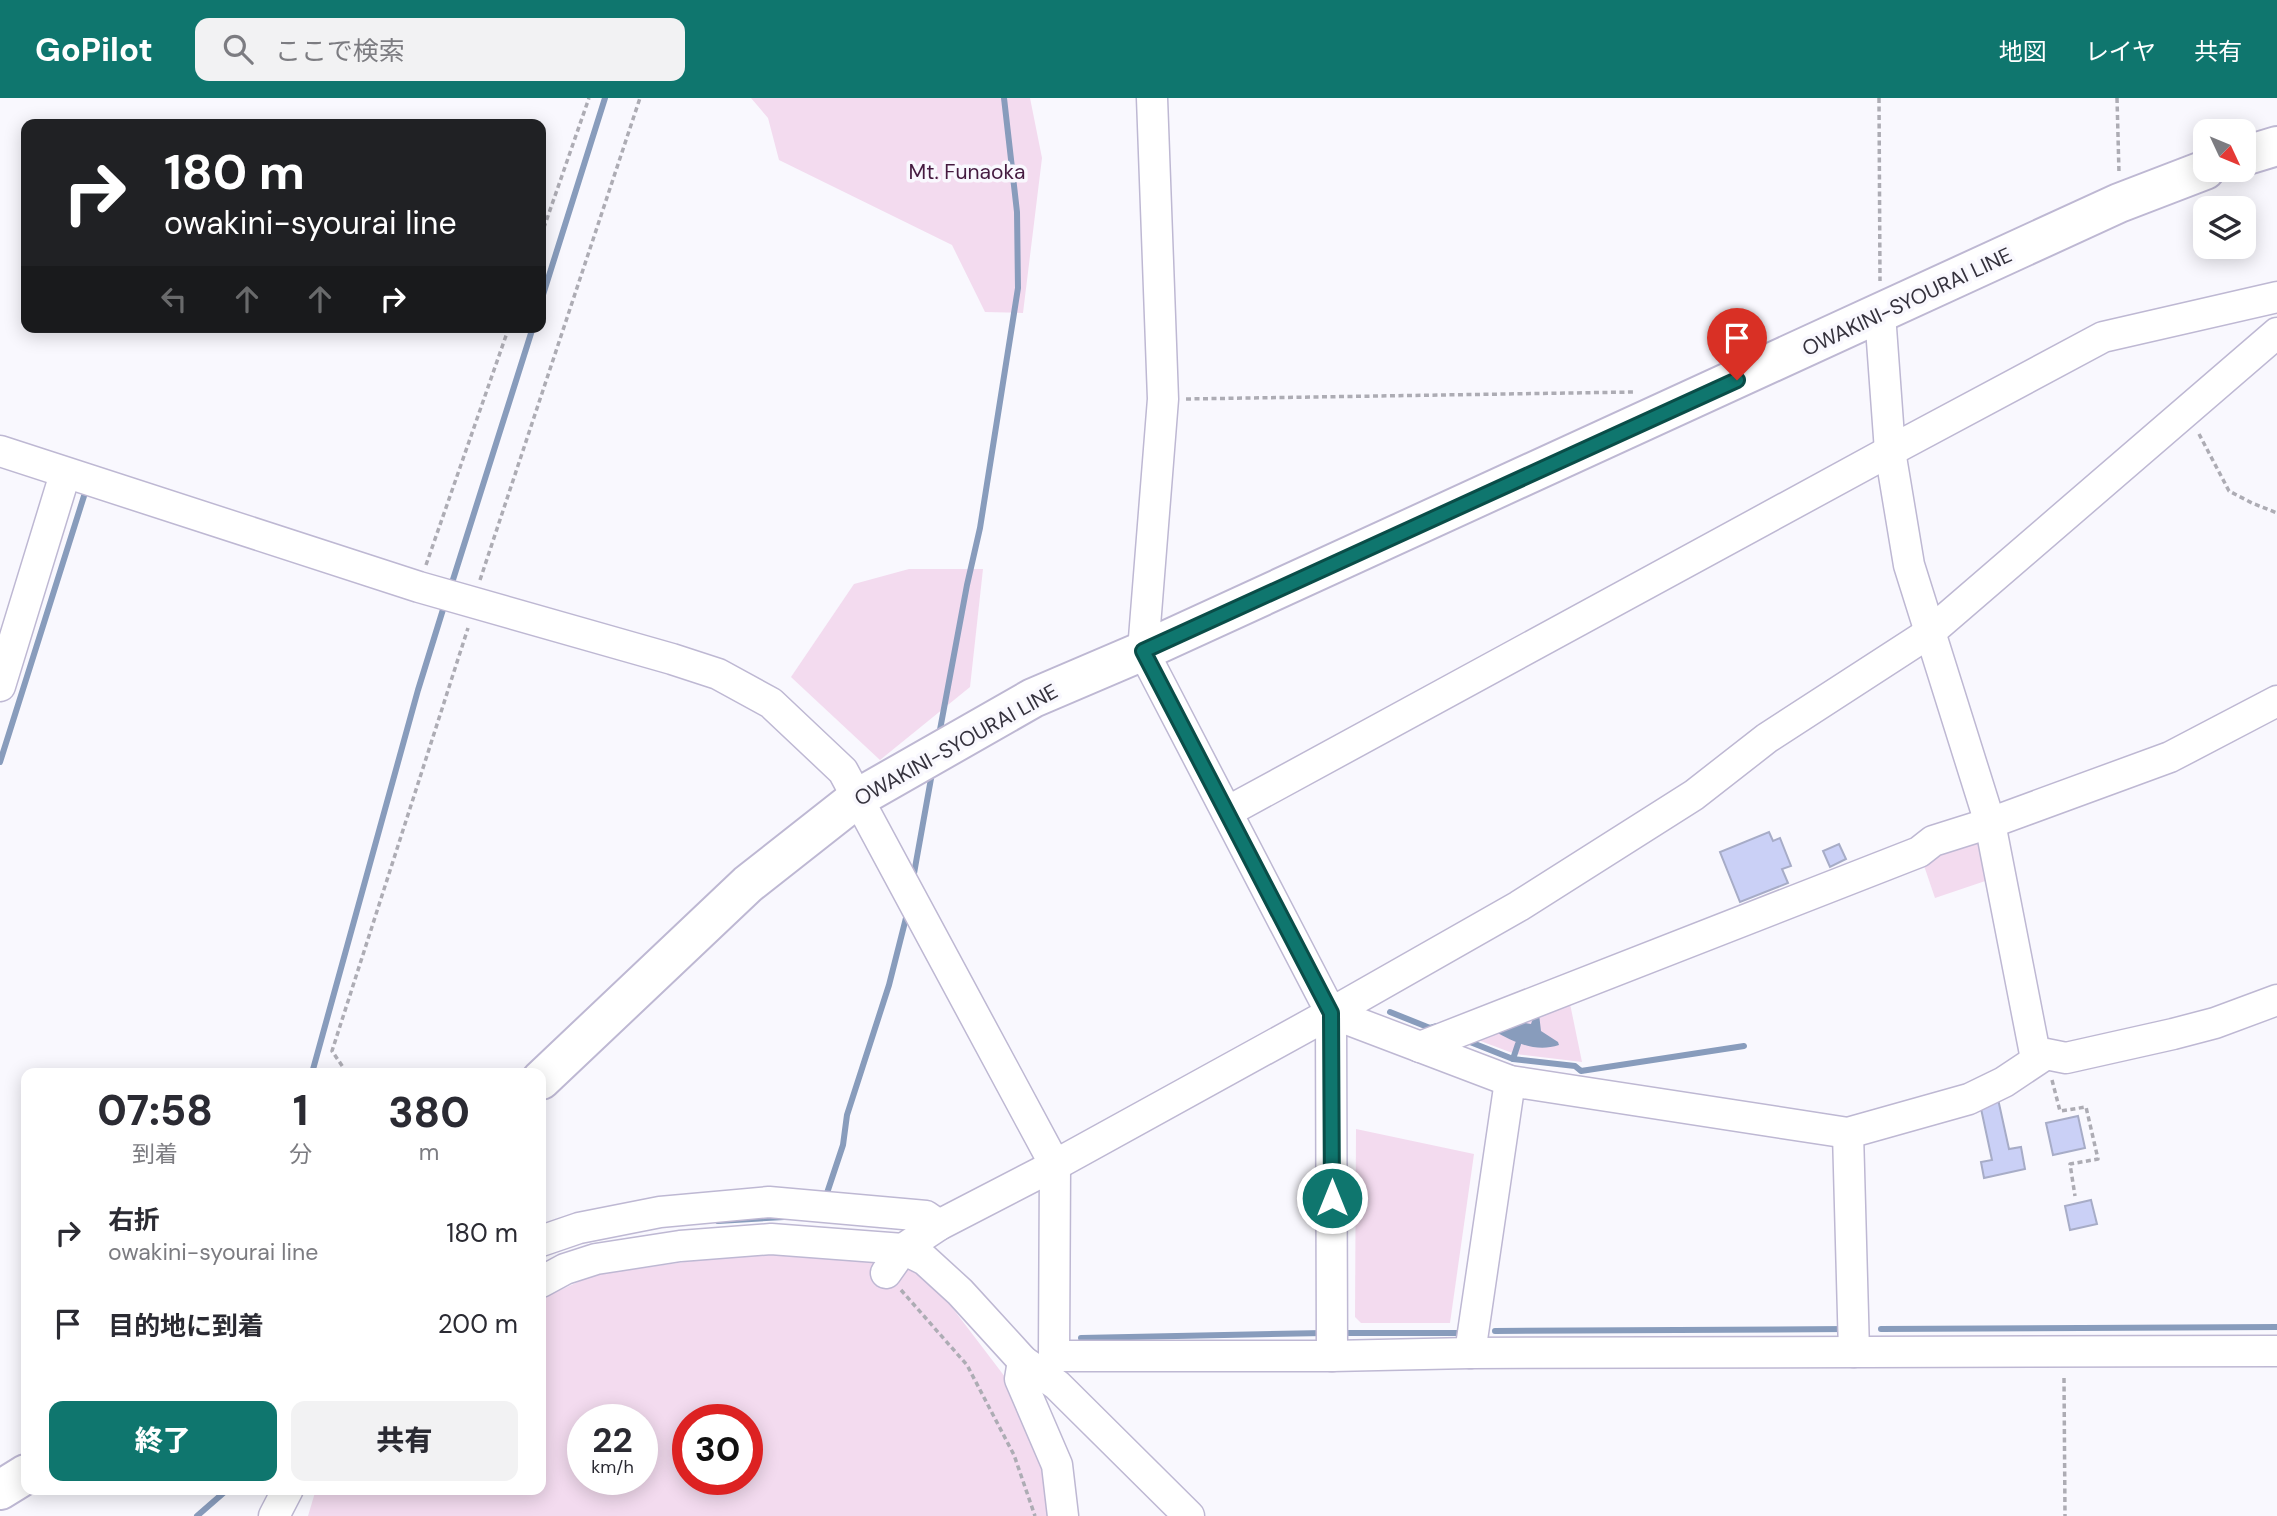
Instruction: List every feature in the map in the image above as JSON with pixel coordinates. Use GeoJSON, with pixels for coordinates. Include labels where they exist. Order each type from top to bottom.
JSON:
{"type":"FeatureCollection","features":[{"type":"Feature","properties":{"kind":"main road"},"geometry":{"type":"LineString","coordinates":[[2256,152],[2277,146]]}},
{"type":"Feature","properties":{"kind":"main road","name":"OWAKINI-SYOURAI LINE"},"geometry":{"type":"LineString","coordinates":[[546,1075],[748,884],[856,799],[1033,698],[1143,651],[2119,203],[2193,175]]}},
{"type":"Feature","properties":{"kind":"main road"},"geometry":{"type":"LineString","coordinates":[[0,1490],[21,1477]]}},
{"type":"Feature","properties":{"kind":"street"},"geometry":{"type":"LineString","coordinates":[[1152,98],[1163,399],[1143,651],[1331,1013],[1332,1356]]}},
{"type":"Feature","properties":{"kind":"street"},"geometry":{"type":"LineString","coordinates":[[1227,812],[1889,451],[2104,337],[2277,298]]}},
{"type":"Feature","properties":{"kind":"street"},"geometry":{"type":"LineString","coordinates":[[1880,314],[1889,451],[1909,565],[1990,823],[2041,1057]]}},
{"type":"Feature","properties":{"kind":"street"},"geometry":{"type":"LineString","coordinates":[[886,1273],[903,1249],[939,1225],[1055,1165],[1331,1013],[1519,906],[1683,802],[1767,738],[1929,633],[2277,333]]}},
{"type":"Feature","properties":{"kind":"street"},"geometry":{"type":"LineString","coordinates":[[0,451],[419,587],[471,611],[672,659],[718,674],[771,703],[843,771],[1055,1165],[1054,1356]]}},
{"type":"Feature","properties":{"kind":"street"},"geometry":{"type":"LineString","coordinates":[[0,686],[65,474]]}},
{"type":"Feature","properties":{"kind":"street"},"geometry":{"type":"LineString","coordinates":[[1420,1046],[1919,852],[1934,841],[2170,757],[2277,701]]}},
{"type":"Feature","properties":{"kind":"street"},"geometry":{"type":"LineString","coordinates":[[1331,1013],[1510,1081],[1848,1133],[1969,1099],[2004,1082],[2041,1057],[2066,1058],[2173,1034],[2215,1023],[2277,1000]]}},
{"type":"Feature","properties":{"kind":"street"},"geometry":{"type":"LineString","coordinates":[[1470,1353],[1510,1081]]}},
{"type":"Feature","properties":{"kind":"street"},"geometry":{"type":"LineString","coordinates":[[1848,1133],[1854,1352]]}},
{"type":"Feature","properties":{"kind":"street"},"geometry":{"type":"LineString","coordinates":[[546,1239],[579,1228],[660,1212],[769,1202],[926,1216],[939,1225]]}},
{"type":"Feature","properties":{"kind":"street"},"geometry":{"type":"LineString","coordinates":[[546,1279],[565,1269],[596,1259],[680,1246],[771,1239],[903,1249],[925,1260],[960,1292],[1023,1361],[1057,1385],[1189,1516]]}},
{"type":"Feature","properties":{"kind":"street"},"geometry":{"type":"LineString","coordinates":[[1023,1361],[1054,1356],[2277,1351]]}},
{"type":"Feature","properties":{"kind":"street"},"geometry":{"type":"LineString","coordinates":[[1023,1361],[1020,1379],[1057,1465],[1063,1516]]}},
{"type":"Feature","properties":{"kind":"street"},"geometry":{"type":"LineString","coordinates":[[274,1516],[285,1495]]}},
{"type":"Feature","properties":{"kind":"path"},"geometry":{"type":"LineString","coordinates":[[546,222],[589,98]]}},
{"type":"Feature","properties":{"kind":"path"},"geometry":{"type":"LineString","coordinates":[[344,1068],[332,1051],[471,611],[640,98]]}},
{"type":"Feature","properties":{"kind":"path"},"geometry":{"type":"LineString","coordinates":[[1879,98],[1880,314]]}},
{"type":"Feature","properties":{"kind":"path"},"geometry":{"type":"LineString","coordinates":[[2117,98],[2119,203]]}},
{"type":"Feature","properties":{"kind":"path"},"geometry":{"type":"LineString","coordinates":[[419,587],[507,333]]}},
{"type":"Feature","properties":{"kind":"path"},"geometry":{"type":"LineString","coordinates":[[1163,399],[1638,392]]}},
{"type":"Feature","properties":{"kind":"path"},"geometry":{"type":"LineString","coordinates":[[2187,411],[2229,491],[2277,513]]}},
{"type":"Feature","properties":{"kind":"path"},"geometry":{"type":"LineString","coordinates":[[2041,1057],[2060,1111],[2086,1107],[2098,1159],[2070,1164],[2075,1196]]}},
{"type":"Feature","properties":{"kind":"path"},"geometry":{"type":"LineString","coordinates":[[886,1273],[967,1365],[1014,1455],[1035,1516]]}},
{"type":"Feature","properties":{"kind":"path"},"geometry":{"type":"LineString","coordinates":[[2064,1351],[2065,1516]]}},
{"type":"Feature","properties":{"kind":"green space","name":"Mt. Funaoka"},"geometry":{"type":"Polygon","coordinates":[[[751,98],[1030,98],[1042,158],[1023,313],[985,312],[952,245],[779,160],[768,118],[751,98]]]}},
{"type":"Feature","properties":{"kind":"green space"},"geometry":{"type":"Polygon","coordinates":[[[909,569],[983,569],[970,687],[880,760],[791,677],[854,584],[909,569]]]}},
{"type":"Feature","properties":{"kind":"green space"},"geometry":{"type":"Polygon","coordinates":[[[1972,833],[1976,844],[1991,838],[2003,875],[1935,898],[1919,851],[1972,833]]]}},
{"type":"Feature","properties":{"kind":"green space"},"geometry":{"type":"Polygon","coordinates":[[[1568,994],[1582,1062],[1515,1054],[1462,1034],[1568,994]]]}},
{"type":"Feature","properties":{"kind":"green space"},"geometry":{"type":"Polygon","coordinates":[[[1356,1129],[1474,1154],[1450,1323],[1361,1323],[1355,1317],[1356,1129]]]}},
{"type":"Feature","properties":{"kind":"green space"},"geometry":{"type":"Polygon","coordinates":[[[862,1237],[935,1285],[1053,1440],[1067,1516],[308,1516],[314,1495],[546,1495],[546,1297],[593,1275],[862,1237]]]}},
{"type":"Feature","properties":{"kind":"water"},"geometry":{"type":"Polygon","coordinates":[[[1539,1014],[1541,1031],[1559,1045],[1533,1047],[1494,1031],[1522,1017],[1525,1023],[1531,1024],[1534,1015],[1539,1014]]]}},
{"type":"Feature","properties":{"kind":"building"},"geometry":{"type":"Polygon","coordinates":[[[1769,832],[1773,841],[1780,838],[1791,866],[1782,869],[1788,883],[1740,902],[1720,852],[1769,832]]]}},
{"type":"Feature","properties":{"kind":"building"},"geometry":{"type":"Polygon","coordinates":[[[1839,844],[1846,859],[1830,867],[1823,851],[1839,844]]]}},
{"type":"Feature","properties":{"kind":"building"},"geometry":{"type":"Polygon","coordinates":[[[1998,1099],[2009,1149],[2021,1147],[2025,1169],[1984,1178],[1981,1162],[1992,1160],[1980,1104],[1998,1099]]]}},
{"type":"Feature","properties":{"kind":"building"},"geometry":{"type":"Polygon","coordinates":[[[2078,1116],[2085,1148],[2053,1155],[2046,1123],[2078,1116]]]}},
{"type":"Feature","properties":{"kind":"building"},"geometry":{"type":"Polygon","coordinates":[[[2091,1200],[2097,1224],[2070,1230],[2065,1206],[2091,1200]]]}},
{"type":"Feature","properties":{"kind":"waterway"},"geometry":{"type":"LineString","coordinates":[[546,285],[605,98]]}},
{"type":"Feature","properties":{"kind":"waterway"},"geometry":{"type":"LineString","coordinates":[[939,735],[980,528],[1018,288],[1017,212],[1004,98]]}},
{"type":"Feature","properties":{"kind":"waterway"},"geometry":{"type":"LineString","coordinates":[[451,586],[531,333]]}},
{"type":"Feature","properties":{"kind":"waterway"},"geometry":{"type":"LineString","coordinates":[[0,762],[84,496]]}},
{"type":"Feature","properties":{"kind":"waterway"},"geometry":{"type":"LineString","coordinates":[[313,1068],[418,690],[445,603]]}},
{"type":"Feature","properties":{"kind":"waterway"},"geometry":{"type":"LineString","coordinates":[[913,879],[932,773]]}},
{"type":"Feature","properties":{"kind":"waterway"},"geometry":{"type":"LineString","coordinates":[[825,1199],[843,1145],[847,1115],[889,985],[907,914]]}},
{"type":"Feature","properties":{"kind":"waterway"},"geometry":{"type":"LineString","coordinates":[[1390,1012],[1430,1028],[1437,1026]]}},
{"type":"Feature","properties":{"kind":"waterway"},"geometry":{"type":"LineString","coordinates":[[1465,1040],[1513,1059],[1575,1066],[1581,1071],[1744,1046]]}},
{"type":"Feature","properties":{"kind":"waterway"},"geometry":{"type":"LineString","coordinates":[[1513,1059],[1518,1044]]}},
{"type":"Feature","properties":{"kind":"waterway"},"geometry":{"type":"LineString","coordinates":[[718,1221],[784,1217]]}},
{"type":"Feature","properties":{"kind":"waterway"},"geometry":{"type":"LineString","coordinates":[[1881,1329],[2277,1327]]}},
{"type":"Feature","properties":{"kind":"waterway"},"geometry":{"type":"LineString","coordinates":[[1338,1333],[1459,1333],[1462,1329]]}},
{"type":"Feature","properties":{"kind":"waterway"},"geometry":{"type":"LineString","coordinates":[[1495,1331],[1847,1329]]}},
{"type":"Feature","properties":{"kind":"waterway"},"geometry":{"type":"LineString","coordinates":[[1081,1338],[1324,1333]]}},
{"type":"Feature","properties":{"kind":"waterway"},"geometry":{"type":"LineString","coordinates":[[197,1516],[221,1495]]}},
{"type":"Feature","properties":{"kind":"route"},"geometry":{"type":"LineString","coordinates":[[1332,1198],[1331,1013],[1143,651],[1737,380]]}}]}
